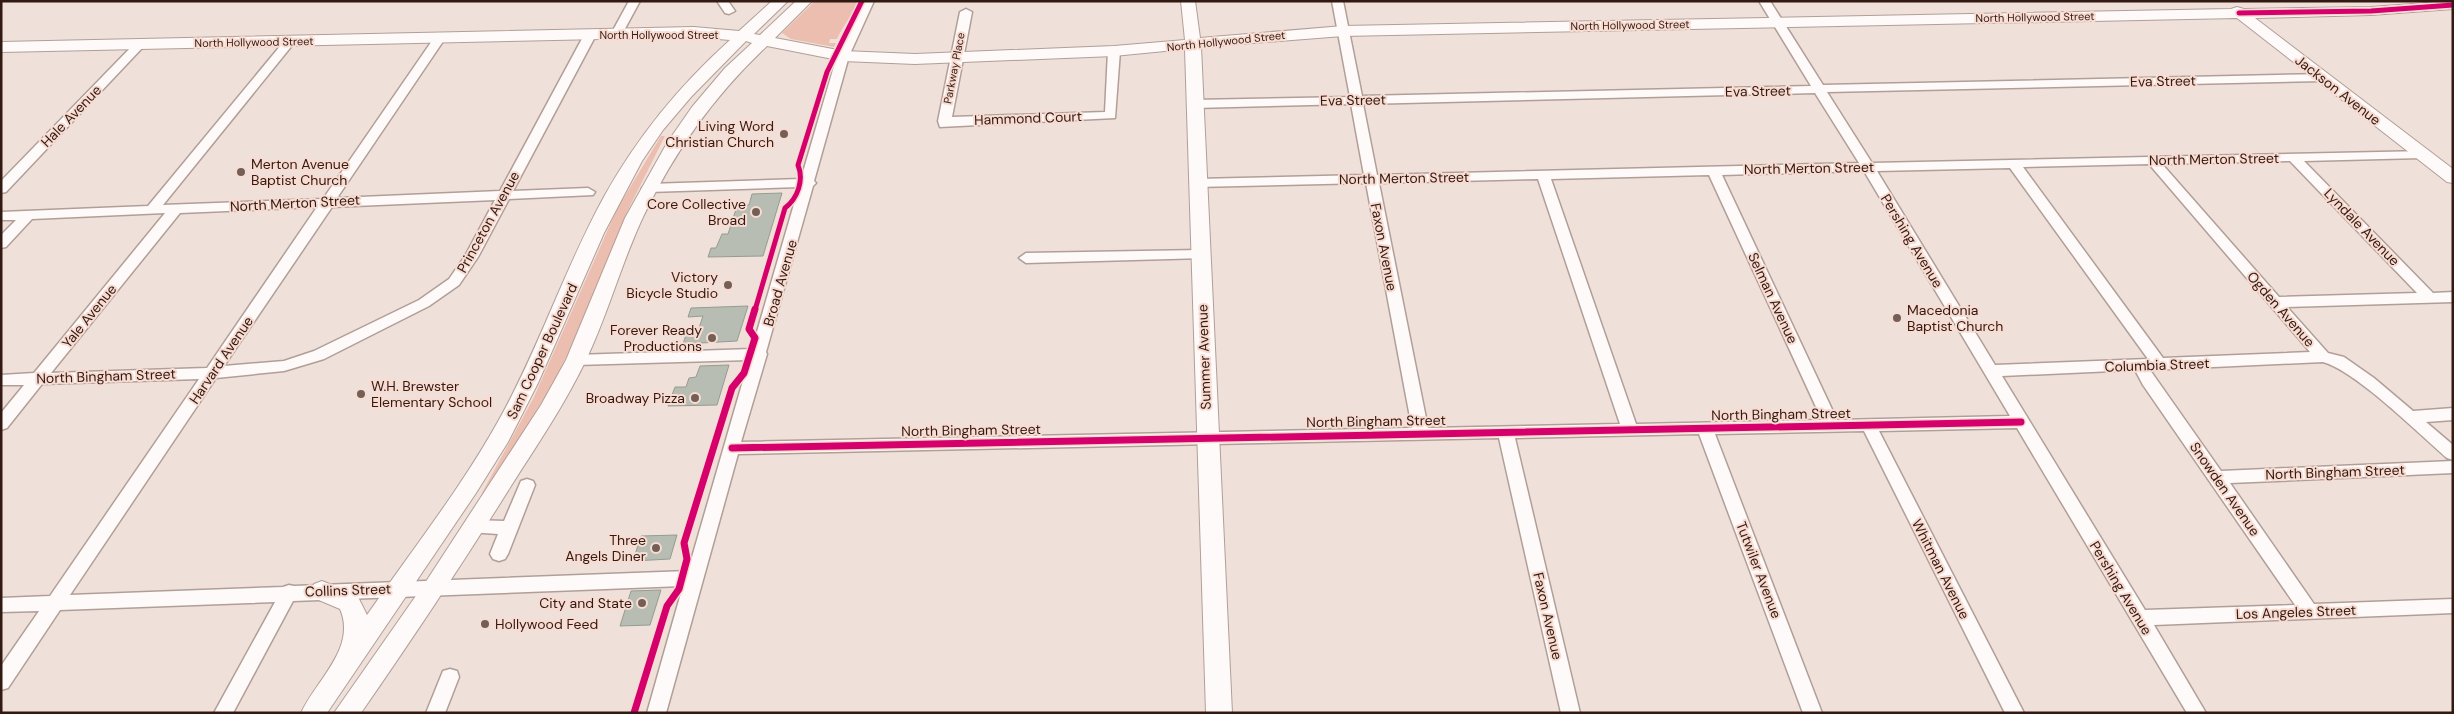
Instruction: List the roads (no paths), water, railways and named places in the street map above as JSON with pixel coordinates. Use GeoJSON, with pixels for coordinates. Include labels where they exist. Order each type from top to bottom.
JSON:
{"type":"FeatureCollection","features":[{"type":"Feature","properties":{"kind":"main road","name":"Sam Cooper Boulevard"},"geometry":{"type":"LineString","coordinates":[[313,713],[467,488],[509,421],[544,353],[596,232],[626,176],[656,128],[693,85],[742,36],[781,1]]}},
{"type":"Feature","properties":{"kind":"main road","name":"Sam Cooper Boulevard"},"geometry":{"type":"LineString","coordinates":[[346,713],[435,587],[548,410],[576,360],[630,227],[649,188],[698,110],[731,71],[804,1]]}},
{"type":"Feature","properties":{"kind":"main road","name":"Summer Avenue"},"geometry":{"type":"LineString","coordinates":[[1188,1],[1193,45],[1219,713]]}},
{"type":"Feature","properties":{"kind":"main road","name":"Jackson Avenue"},"geometry":{"type":"LineString","coordinates":[[2223,1],[2421,154],[2450,173]]}},
{"type":"Feature","properties":{"kind":"main road","name":"North Hollywood Street"},"geometry":{"type":"LineString","coordinates":[[1,47],[694,32],[742,36],[843,56],[956,58],[1114,51],[1342,31],[2371,12],[2453,5]]}},
{"type":"Feature","properties":{"kind":"main road"},"geometry":{"type":"LineString","coordinates":[[694,32],[712,42],[717,50],[712,66]]}},
{"type":"Feature","properties":{"kind":"main road"},"geometry":{"type":"LineString","coordinates":[[322,591],[349,602],[357,620],[348,661]]}},
{"type":"Feature","properties":{"kind":"street"},"geometry":{"type":"LineString","coordinates":[[617,34],[635,1]]}},
{"type":"Feature","properties":{"kind":"street","name":"Broad Avenue"},"geometry":{"type":"LineString","coordinates":[[656,713],[809,183],[843,56],[869,1]]}},
{"type":"Feature","properties":{"kind":"street","name":"Faxon Avenue"},"geometry":{"type":"LineString","coordinates":[[1337,1],[1421,433]]}},
{"type":"Feature","properties":{"kind":"street","name":"Pershing Avenue"},"geometry":{"type":"LineString","coordinates":[[1764,1],[1868,167],[2197,713]]}},
{"type":"Feature","properties":{"kind":"street","name":"Parkway Place"},"geometry":{"type":"LineString","coordinates":[[944,123],[967,6]]}},
{"type":"Feature","properties":{"kind":"street","name":"Princeton Avenue"},"geometry":{"type":"LineString","coordinates":[[211,373],[284,366],[319,355],[424,303],[454,282],[471,257],[590,35]]}},
{"type":"Feature","properties":{"kind":"street","name":"Harvard Avenue"},"geometry":{"type":"LineString","coordinates":[[1,682],[440,37]]}},
{"type":"Feature","properties":{"kind":"street"},"geometry":{"type":"LineString","coordinates":[[153,209],[290,41]]}},
{"type":"Feature","properties":{"kind":"street","name":"Hale Avenue"},"geometry":{"type":"LineString","coordinates":[[1,189],[140,44]]}},
{"type":"Feature","properties":{"kind":"street","name":"Hammond Court"},"geometry":{"type":"LineString","coordinates":[[944,123],[1111,115],[1114,51]]}},
{"type":"Feature","properties":{"kind":"street","name":"Eva Street"},"geometry":{"type":"LineString","coordinates":[[1194,104],[2322,77]]}},
{"type":"Feature","properties":{"kind":"street","name":"North Merton Street"},"geometry":{"type":"LineString","coordinates":[[1197,184],[2421,154]]}},
{"type":"Feature","properties":{"kind":"street","name":"Lyndale Avenue"},"geometry":{"type":"LineString","coordinates":[[2293,157],[2430,298]]}},
{"type":"Feature","properties":{"kind":"street","name":"Ogden Avenue"},"geometry":{"type":"LineString","coordinates":[[2152,160],[2322,357],[2340,361],[2369,382],[2411,416],[2453,454]]}},
{"type":"Feature","properties":{"kind":"street"},"geometry":{"type":"LineString","coordinates":[[2014,163],[2160,365]]}},
{"type":"Feature","properties":{"kind":"street","name":"Selman Avenue"},"geometry":{"type":"LineString","coordinates":[[1714,170],[1832,425]]}},
{"type":"Feature","properties":{"kind":"street"},"geometry":{"type":"LineString","coordinates":[[1543,175],[1630,429]]}},
{"type":"Feature","properties":{"kind":"street"},"geometry":{"type":"LineString","coordinates":[[649,188],[809,183]]}},
{"type":"Feature","properties":{"kind":"street","name":"North Merton Street"},"geometry":{"type":"LineString","coordinates":[[1,216],[330,201],[588,192]]}},
{"type":"Feature","properties":{"kind":"street","name":"Yale Avenue"},"geometry":{"type":"LineString","coordinates":[[1,424],[177,208]]}},
{"type":"Feature","properties":{"kind":"street"},"geometry":{"type":"LineString","coordinates":[[1,244],[28,215]]}},
{"type":"Feature","properties":{"kind":"street"},"geometry":{"type":"LineString","coordinates":[[1026,258],[1200,255]]}},
{"type":"Feature","properties":{"kind":"street"},"geometry":{"type":"LineString","coordinates":[[2275,302],[2453,297]]}},
{"type":"Feature","properties":{"kind":"street"},"geometry":{"type":"LineString","coordinates":[[576,360],[760,354]]}},
{"type":"Feature","properties":{"kind":"street","name":"Columbia Street"},"geometry":{"type":"LineString","coordinates":[[1991,371],[2322,357]]}},
{"type":"Feature","properties":{"kind":"street","name":"Snowden Avenue"},"geometry":{"type":"LineString","coordinates":[[2140,366],[2148,381],[2310,612]]}},
{"type":"Feature","properties":{"kind":"street","name":"North Bingham Street"},"geometry":{"type":"LineString","coordinates":[[1,380],[211,373]]}},
{"type":"Feature","properties":{"kind":"street"},"geometry":{"type":"LineString","coordinates":[[2411,416],[2453,414]]}},
{"type":"Feature","properties":{"kind":"street","name":"North Bingham Street"},"geometry":{"type":"LineString","coordinates":[[732,448],[2021,422]]}},
{"type":"Feature","properties":{"kind":"street","name":"Whitman Avenue"},"geometry":{"type":"LineString","coordinates":[[1868,424],[2014,713]]}},
{"type":"Feature","properties":{"kind":"street","name":"Tutwiler Avenue"},"geometry":{"type":"LineString","coordinates":[[1705,428],[1813,713]]}},
{"type":"Feature","properties":{"kind":"street","name":"Faxon Avenue"},"geometry":{"type":"LineString","coordinates":[[1505,431],[1571,713]]}},
{"type":"Feature","properties":{"kind":"street","name":"North Bingham Street"},"geometry":{"type":"LineString","coordinates":[[2217,477],[2453,467]]}},
{"type":"Feature","properties":{"kind":"street"},"geometry":{"type":"LineString","coordinates":[[499,554],[527,485]]}},
{"type":"Feature","properties":{"kind":"street"},"geometry":{"type":"LineString","coordinates":[[474,527],[510,528]]}},
{"type":"Feature","properties":{"kind":"street","name":"Collins Street"},"geometry":{"type":"LineString","coordinates":[[1,605],[289,592],[695,578]]}},
{"type":"Feature","properties":{"kind":"street"},"geometry":{"type":"LineString","coordinates":[[223,713],[289,592]]}},
{"type":"Feature","properties":{"kind":"street","name":"Los Angeles Street"},"geometry":{"type":"LineString","coordinates":[[2140,618],[2453,606]]}},
{"type":"Feature","properties":{"kind":"street"},"geometry":{"type":"LineString","coordinates":[[435,713],[450,676]]}},
{"type":"Feature","properties":{"kind":"place","name":"Living Word Christian Church"},"geometry":{"type":"Point","coordinates":[784,134]}},
{"type":"Feature","properties":{"kind":"place","name":"Merton Avenue Baptist Church"},"geometry":{"type":"Point","coordinates":[241,172]}},
{"type":"Feature","properties":{"kind":"place","name":"Core Collective Broad"},"geometry":{"type":"Point","coordinates":[756,212]}},
{"type":"Feature","properties":{"kind":"place","name":"Victory Bicycle Studio"},"geometry":{"type":"Point","coordinates":[728,285]}},
{"type":"Feature","properties":{"kind":"place","name":"Macedonia Baptist Church"},"geometry":{"type":"Point","coordinates":[1897,318]}},
{"type":"Feature","properties":{"kind":"place","name":"Forever Ready Productions"},"geometry":{"type":"Point","coordinates":[712,338]}},
{"type":"Feature","properties":{"kind":"place","name":"W.H. Brewster Elementary School"},"geometry":{"type":"Point","coordinates":[361,394]}},
{"type":"Feature","properties":{"kind":"place","name":"Broadway Pizza"},"geometry":{"type":"Point","coordinates":[695,398]}},
{"type":"Feature","properties":{"kind":"place","name":"Three Angels Diner"},"geometry":{"type":"Point","coordinates":[656,548]}},
{"type":"Feature","properties":{"kind":"place","name":"City and State"},"geometry":{"type":"Point","coordinates":[642,603]}},
{"type":"Feature","properties":{"kind":"place","name":"Hollywood Feed"},"geometry":{"type":"Point","coordinates":[485,624]}}]}
